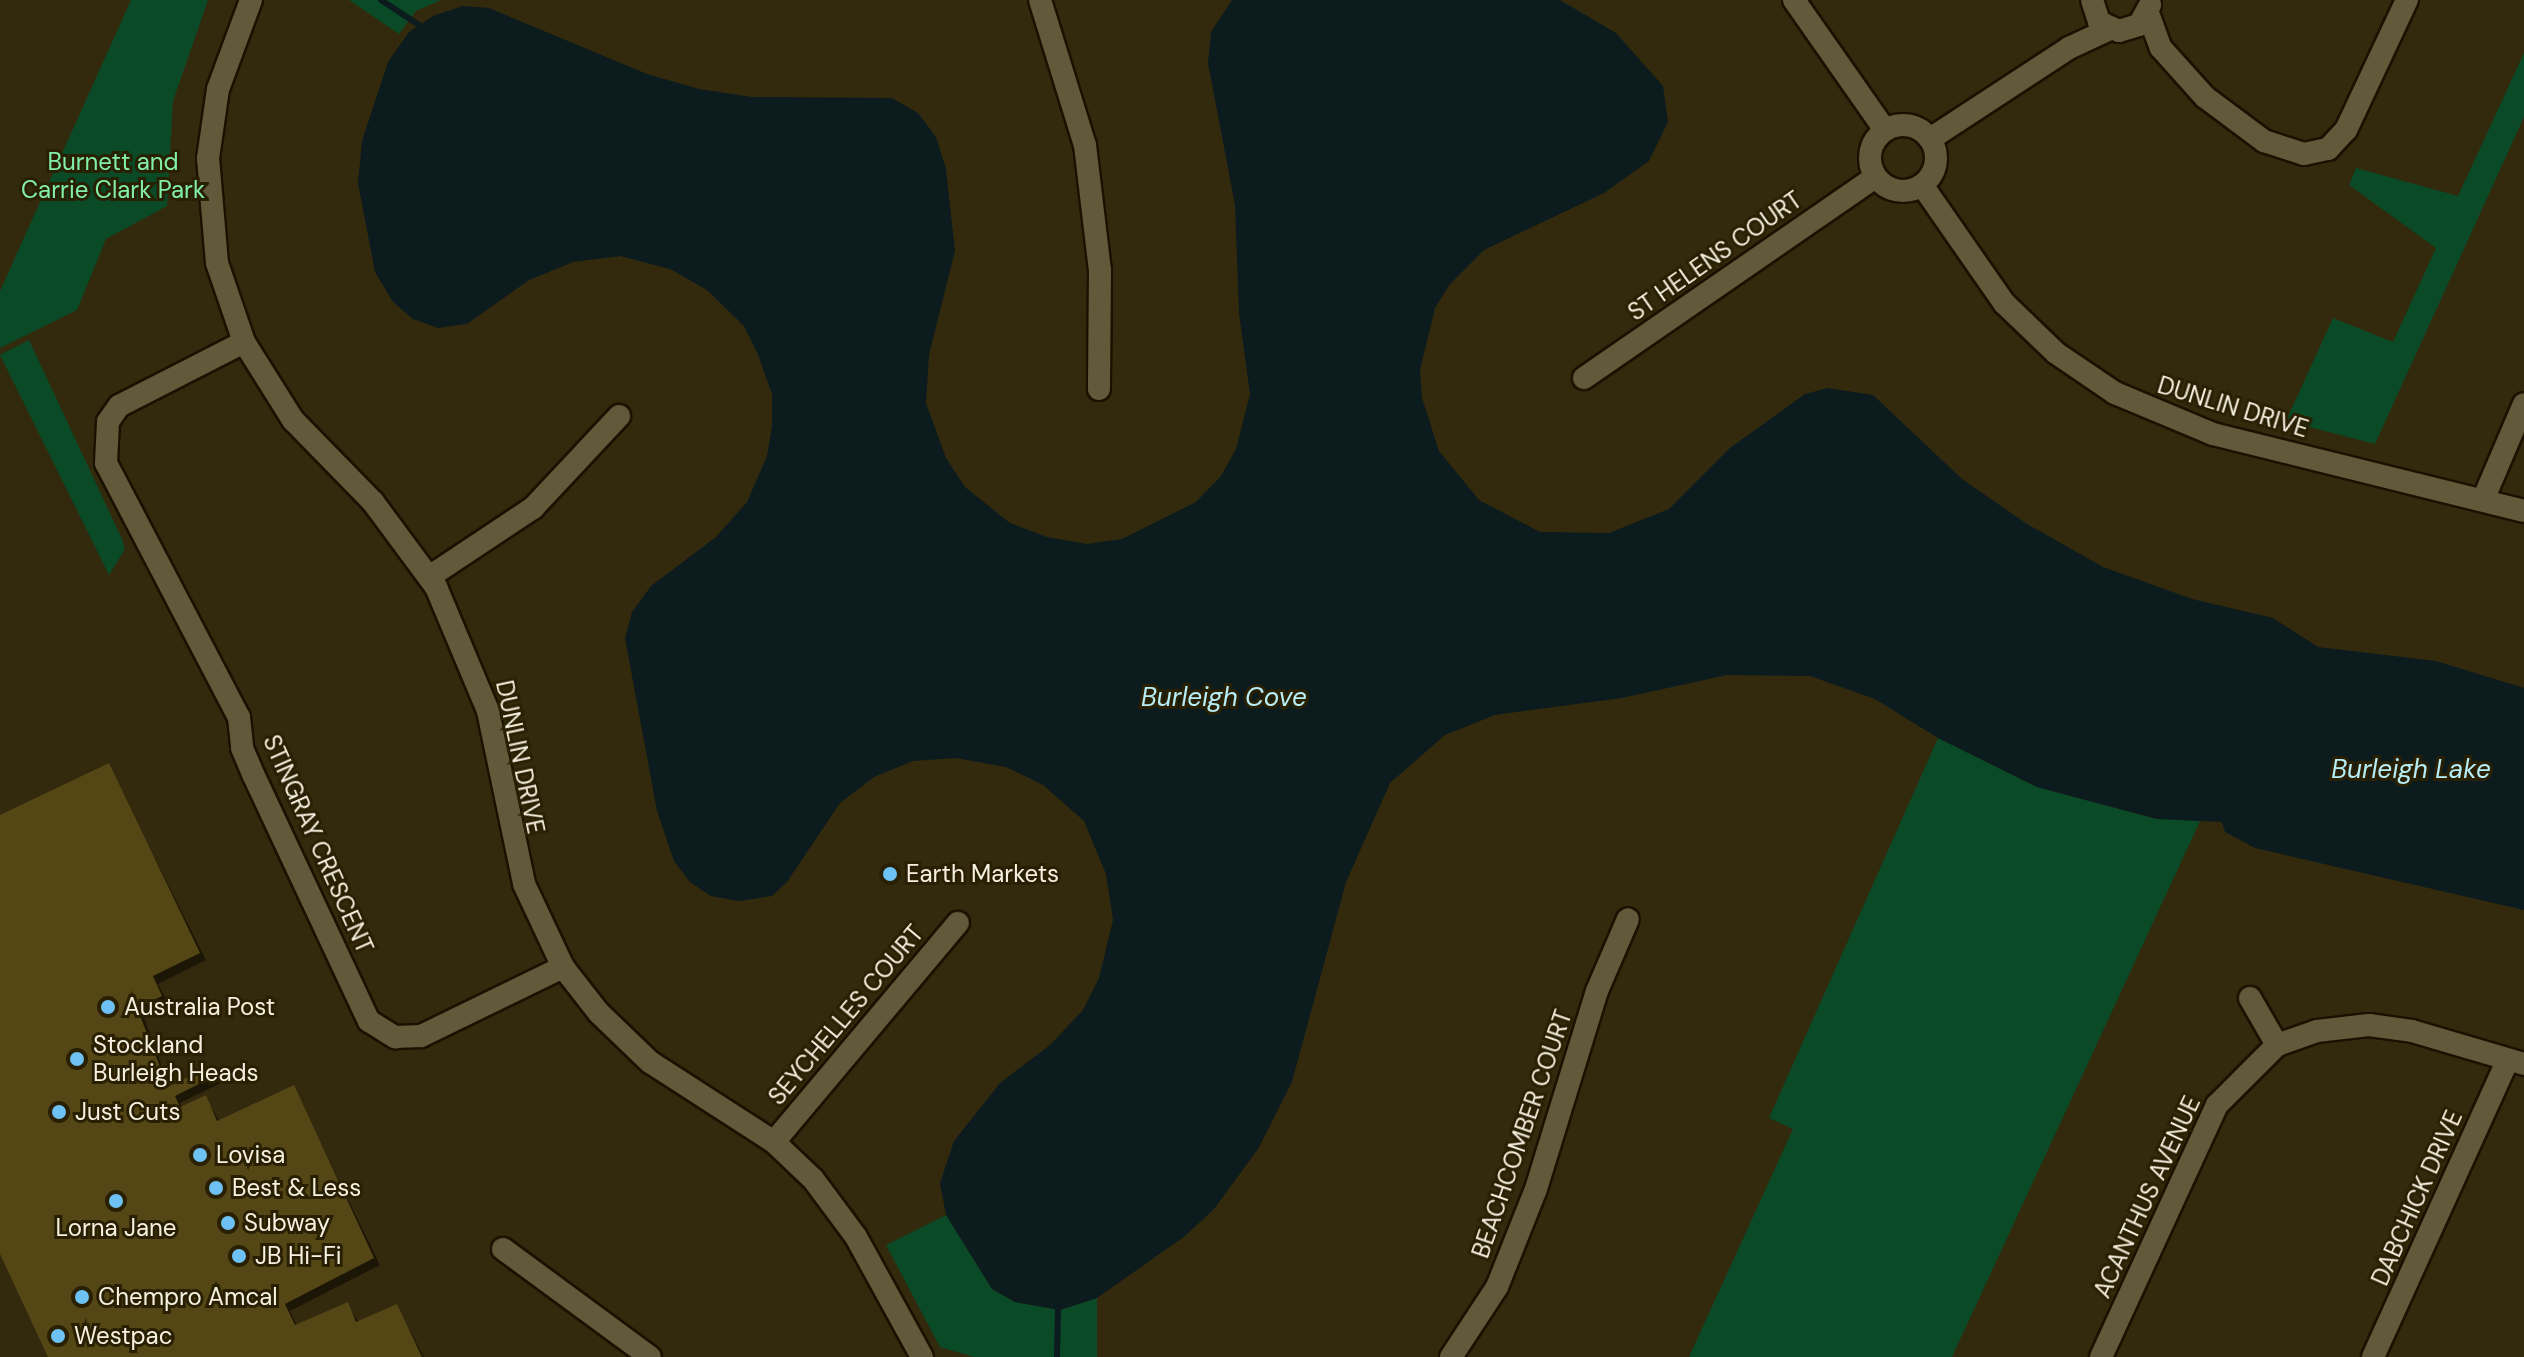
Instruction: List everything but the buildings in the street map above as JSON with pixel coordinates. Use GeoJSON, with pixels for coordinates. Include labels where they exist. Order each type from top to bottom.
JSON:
{"type":"FeatureCollection","features":[{"type":"Feature","properties":{"kind":"street","name":"DUNLIN DRIVE"},"geometry":{"type":"LineString","coordinates":[[251,0],[218,89],[208,158],[217,263],[244,342],[293,420],[373,502],[429,577],[477,677],[524,884],[563,967],[599,1013],[650,1062],[774,1142],[836,1207],[922,1357]]}},
{"type":"Feature","properties":{"kind":"street"},"geometry":{"type":"LineString","coordinates":[[1040,0],[1085,145],[1100,270],[1099,389]]}},
{"type":"Feature","properties":{"kind":"street"},"geometry":{"type":"LineString","coordinates":[[1794,0],[1885,130]]}},
{"type":"Feature","properties":{"kind":"street"},"geometry":{"type":"LineString","coordinates":[[2069,48],[2092,4],[2118,30],[2161,48],[2234,122],[2282,150],[2316,154],[2338,139],[2352,120],[2407,0]]}},
{"type":"Feature","properties":{"kind":"street"},"geometry":{"type":"LineString","coordinates":[[1930,139],[2069,48],[2139,25],[2150,6]]}},
{"type":"Feature","properties":{"kind":"street"},"geometry":{"type":"LineString","coordinates":[[2150,6],[2161,48]]}},
{"type":"Feature","properties":{"kind":"street"},"geometry":{"type":"LineString","coordinates":[[1904,125],[1930,139],[1934,169],[1922,185],[1902,192],[1875,177],[1872,147],[1885,130],[1904,125]]}},
{"type":"Feature","properties":{"kind":"street","name":"ST HELENS COURT"},"geometry":{"type":"LineString","coordinates":[[1584,378],[1875,177]]}},
{"type":"Feature","properties":{"kind":"street","name":"DUNLIN DRIVE"},"geometry":{"type":"LineString","coordinates":[[1922,185],[2004,303],[2056,353],[2115,393],[2213,434],[2524,511]]}},
{"type":"Feature","properties":{"kind":"street","name":"STINGRAY CRESCENT"},"geometry":{"type":"LineString","coordinates":[[244,342],[119,406],[108,422],[106,463],[239,717],[248,762],[369,1021],[395,1037],[421,1036],[563,967]]}},
{"type":"Feature","properties":{"kind":"street"},"geometry":{"type":"LineString","coordinates":[[2483,500],[2524,404]]}},
{"type":"Feature","properties":{"kind":"street"},"geometry":{"type":"LineString","coordinates":[[429,577],[533,508],[619,416]]}},
{"type":"Feature","properties":{"kind":"street","name":"BEACHCOMBER COURT"},"geometry":{"type":"LineString","coordinates":[[1451,1357],[1497,1287],[1536,1189],[1597,991],[1628,919]]}},
{"type":"Feature","properties":{"kind":"street","name":"SEYCHELLES COURT"},"geometry":{"type":"LineString","coordinates":[[774,1142],[958,923]]}},
{"type":"Feature","properties":{"kind":"street"},"geometry":{"type":"LineString","coordinates":[[2250,998],[2277,1045]]}},
{"type":"Feature","properties":{"kind":"street","name":"ACANTHUS AVENUE"},"geometry":{"type":"LineString","coordinates":[[2101,1357],[2217,1105],[2277,1045],[2317,1031],[2369,1025],[2412,1031],[2516,1062]]}},
{"type":"Feature","properties":{"kind":"street","name":"DABCHICK DRIVE"},"geometry":{"type":"LineString","coordinates":[[2373,1357],[2516,1062]]}},
{"type":"Feature","properties":{"kind":"street"},"geometry":{"type":"LineString","coordinates":[[503,1249],[650,1357]]}},
{"type":"Feature","properties":{"kind":"green space","name":"Burnett and Carrie Clark Park"},"geometry":{"type":"Polygon","coordinates":[[[131,0],[208,0],[173,101],[167,206],[106,239],[77,310],[0,348],[0,291],[131,0]]]}},
{"type":"Feature","properties":{"kind":"green space"},"geometry":{"type":"Polygon","coordinates":[[[349,0],[441,0],[416,11],[399,34],[349,0]]]}},
{"type":"Feature","properties":{"kind":"green space"},"geometry":{"type":"Polygon","coordinates":[[[2524,53],[2524,117],[2375,444],[2286,421],[2333,318],[2393,342],[2436,248],[2349,185],[2356,168],[2458,196],[2524,53]]]}},
{"type":"Feature","properties":{"kind":"green space"},"geometry":{"type":"Polygon","coordinates":[[[29,340],[122,539],[125,549],[109,575],[0,355],[29,340]]]}},
{"type":"Feature","properties":{"kind":"green space"},"geometry":{"type":"Polygon","coordinates":[[[1938,738],[2037,787],[2157,819],[2201,819],[1952,1357],[1689,1357],[1793,1129],[1769,1118],[1938,738]]]}},
{"type":"Feature","properties":{"kind":"green space"},"geometry":{"type":"Polygon","coordinates":[[[946,1215],[992,1289],[1015,1302],[1060,1310],[1097,1298],[1097,1357],[974,1357],[940,1347],[886,1245],[946,1215]]]}},
{"type":"Feature","properties":{"kind":"water","name":"Burleigh Cove"},"geometry":{"type":"Polygon","coordinates":[[[1232,0],[1560,0],[1616,33],[1663,86],[1668,122],[1649,161],[1604,193],[1484,250],[1450,284],[1435,308],[1420,370],[1422,398],[1439,451],[1479,500],[1540,532],[1609,533],[1669,509],[1730,448],[1805,394],[1828,388],[1873,395],[1962,479],[2027,524],[2103,567],[2192,599],[2273,618],[2318,647],[2436,661],[2524,688],[2524,910],[2255,848],[2225,832],[2222,822],[2157,819],[2037,787],[1938,738],[1875,699],[1810,676],[1727,675],[1622,698],[1495,715],[1445,735],[1390,783],[1346,882],[1292,1082],[1258,1149],[1214,1209],[1185,1236],[1097,1298],[1060,1310],[1015,1302],[992,1289],[946,1215],[940,1183],[954,1141],[1000,1083],[1050,1045],[1083,1010],[1099,978],[1113,920],[1106,874],[1084,821],[1043,785],[1006,767],[956,758],[913,761],[874,777],[840,803],[787,882],[772,896],[739,901],[711,896],[690,882],[674,861],[657,811],[625,638],[632,612],[651,586],[716,537],[747,502],[767,456],[772,426],[772,394],[757,352],[744,326],[707,290],[670,269],[620,256],[573,262],[529,280],[467,324],[438,328],[413,319],[393,302],[375,272],[358,183],[362,141],[388,62],[409,32],[433,16],[463,6],[489,8],[647,74],[699,89],[752,97],[892,98],[918,113],[936,137],[946,169],[955,251],[929,355],[926,403],[946,458],[965,487],[1010,523],[1047,537],[1087,544],[1122,539],[1196,502],[1221,476],[1236,449],[1250,394],[1239,313],[1235,205],[1208,63],[1211,32],[1232,0]]]}},
{"type":"Feature","properties":{"kind":"waterway"},"geometry":{"type":"LineString","coordinates":[[381,0],[419,25]]}},
{"type":"Feature","properties":{"kind":"waterway"},"geometry":{"type":"LineString","coordinates":[[1057,1357],[1058,1309]]}},
{"type":"Feature","properties":{"kind":"place","name":"Earth Markets"},"geometry":{"type":"Point","coordinates":[890,874]}},
{"type":"Feature","properties":{"kind":"place","name":"Australia Post"},"geometry":{"type":"Point","coordinates":[108,1007]}},
{"type":"Feature","properties":{"kind":"place","name":"Stockland Burleigh Heads"},"geometry":{"type":"Point","coordinates":[77,1059]}},
{"type":"Feature","properties":{"kind":"place","name":"Just Cuts"},"geometry":{"type":"Point","coordinates":[59,1112]}},
{"type":"Feature","properties":{"kind":"place","name":"Lovisa"},"geometry":{"type":"Point","coordinates":[200,1155]}},
{"type":"Feature","properties":{"kind":"place","name":"Best & Less"},"geometry":{"type":"Point","coordinates":[216,1188]}},
{"type":"Feature","properties":{"kind":"place","name":"Lorna Jane"},"geometry":{"type":"Point","coordinates":[116,1201]}},
{"type":"Feature","properties":{"kind":"place","name":"Subway"},"geometry":{"type":"Point","coordinates":[228,1223]}},
{"type":"Feature","properties":{"kind":"place","name":"JB Hi-Fi"},"geometry":{"type":"Point","coordinates":[239,1256]}},
{"type":"Feature","properties":{"kind":"place","name":"Chempro Amcal"},"geometry":{"type":"Point","coordinates":[82,1297]}},
{"type":"Feature","properties":{"kind":"place","name":"Westpac"},"geometry":{"type":"Point","coordinates":[58,1336]}},
{"type":"Feature","properties":{"kind":"water label","name":"Burleigh Lake"},"geometry":{"type":"Point","coordinates":[2411,770]}}]}
